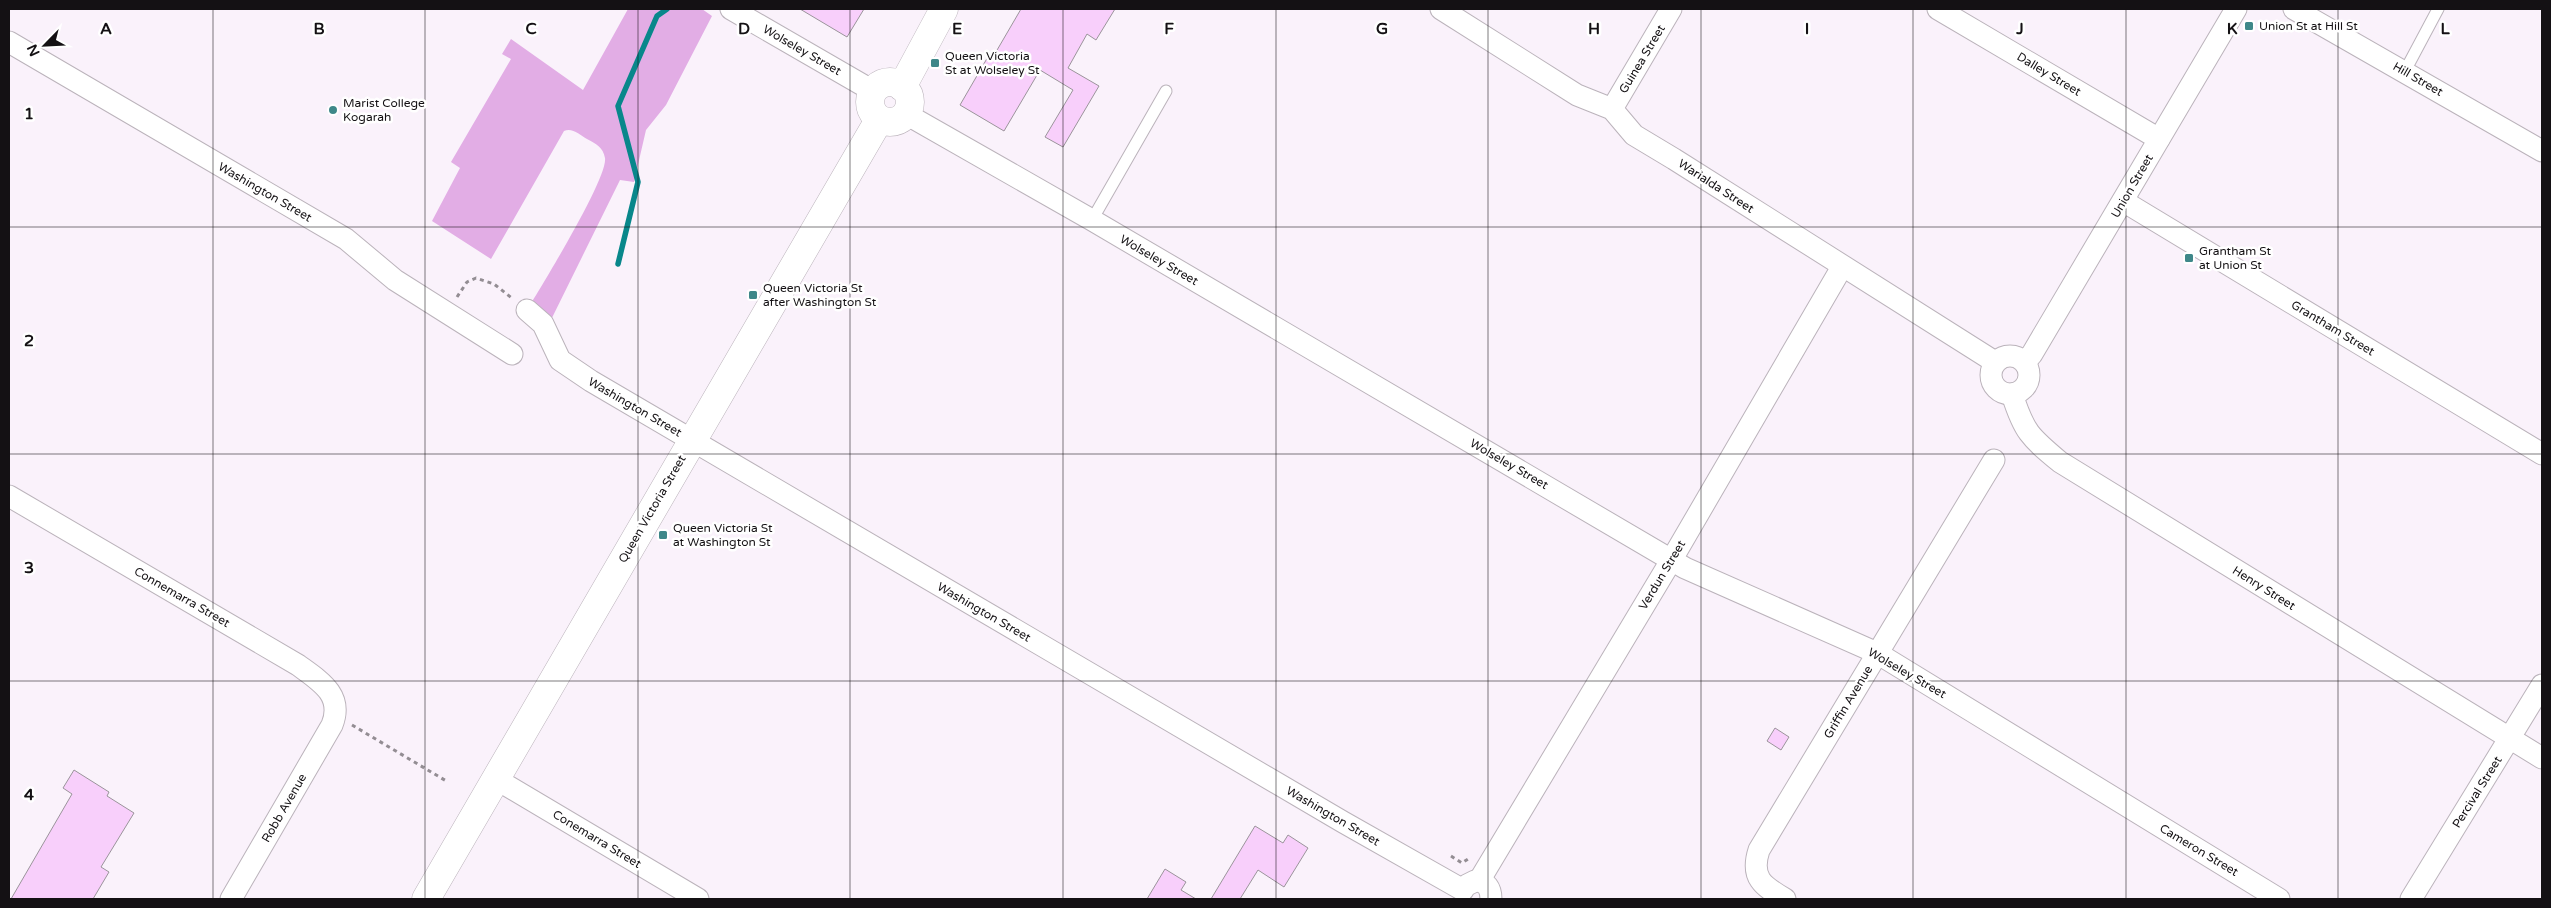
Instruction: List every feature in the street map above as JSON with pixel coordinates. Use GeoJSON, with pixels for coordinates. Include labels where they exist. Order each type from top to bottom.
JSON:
{"type":"FeatureCollection","features":[{"type":"Feature","properties":{"kind":"main road"},"geometry":{"type":"LineString","coordinates":[[902,87],[944,9]]}},
{"type":"Feature","properties":{"kind":"main road"},"geometry":{"type":"LineString","coordinates":[[885,83],[894,83],[902,87],[907,92],[910,102],[906,114],[895,122],[879,120],[870,107],[873,91],[885,83]]}},
{"type":"Feature","properties":{"kind":"main road","name":"Queen Victoria Street"},"geometry":{"type":"LineString","coordinates":[[426,899],[879,120]]}},
{"type":"Feature","properties":{"kind":"street","name":"Wolseley Street"},"geometry":{"type":"LineString","coordinates":[[731,9],[873,91]]}},
{"type":"Feature","properties":{"kind":"street","name":"Warialda Street"},"geometry":{"type":"LineString","coordinates":[[1441,9],[1577,95],[1612,109],[1634,136],[1674,158],[1842,267],[1996,362]]}},
{"type":"Feature","properties":{"kind":"street","name":"Guinea Street"},"geometry":{"type":"LineString","coordinates":[[1612,109],[1671,9]]}},
{"type":"Feature","properties":{"kind":"street","name":"Dalley Street"},"geometry":{"type":"LineString","coordinates":[[1938,9],[2159,139]]}},
{"type":"Feature","properties":{"kind":"street","name":"Union Street"},"geometry":{"type":"LineString","coordinates":[[2025,362],[2032,354],[2236,9]]}},
{"type":"Feature","properties":{"kind":"street","name":"Hill Street"},"geometry":{"type":"LineString","coordinates":[[2294,9],[2542,151]]}},
{"type":"Feature","properties":{"kind":"street","name":"Washington Street"},"geometry":{"type":"LineString","coordinates":[[9,42],[346,239],[395,280],[512,354]]}},
{"type":"Feature","properties":{"kind":"street","name":"Wolseley Street"},"geometry":{"type":"LineString","coordinates":[[906,114],[1092,220],[1685,568],[1877,654],[2118,801]]}},
{"type":"Feature","properties":{"kind":"street","name":"Grantham Street"},"geometry":{"type":"LineString","coordinates":[[2123,201],[2542,454]]}},
{"type":"Feature","properties":{"kind":"street","name":"Verdun Street"},"geometry":{"type":"LineString","coordinates":[[1468,890],[1672,559],[1842,267]]}},
{"type":"Feature","properties":{"kind":"street","name":"Washington Street"},"geometry":{"type":"LineString","coordinates":[[527,310],[543,324],[562,362],[591,381],[1343,822],[1468,890]]}},
{"type":"Feature","properties":{"kind":"street"},"geometry":{"type":"LineString","coordinates":[[2008,356],[2017,357],[2025,362],[2029,373],[2027,385],[2012,394],[2001,392],[1993,384],[1991,373],[1996,362],[2008,356]]}},
{"type":"Feature","properties":{"kind":"street","name":"Henry Street"},"geometry":{"type":"LineString","coordinates":[[2012,394],[2023,427],[2034,441],[2060,462],[2542,758]]}},
{"type":"Feature","properties":{"kind":"street","name":"Griffin Avenue"},"geometry":{"type":"LineString","coordinates":[[1785,899],[1765,888],[1756,870],[1759,850],[1994,460]]}},
{"type":"Feature","properties":{"kind":"street","name":"Connemarra Street"},"geometry":{"type":"LineString","coordinates":[[9,496],[298,666],[331,692],[341,719]]}},
{"type":"Feature","properties":{"kind":"street","name":"Percival Street"},"geometry":{"type":"LineString","coordinates":[[2411,899],[2542,685]]}},
{"type":"Feature","properties":{"kind":"street","name":"Robb Avenue"},"geometry":{"type":"LineString","coordinates":[[231,899],[341,719]]}},
{"type":"Feature","properties":{"kind":"street","name":"Conemarra Street"},"geometry":{"type":"LineString","coordinates":[[496,779],[698,899]]}},
{"type":"Feature","properties":{"kind":"street","name":"Cameron Street"},"geometry":{"type":"LineString","coordinates":[[2118,801],[2279,899]]}},
{"type":"Feature","properties":{"kind":"street"},"geometry":{"type":"LineString","coordinates":[[1468,890],[1486,884],[1491,892],[1491,899]]}},
{"type":"Feature","properties":{"kind":"lane"},"geometry":{"type":"LineString","coordinates":[[2405,71],[2438,9]]}},
{"type":"Feature","properties":{"kind":"lane"},"geometry":{"type":"LineString","coordinates":[[1092,220],[1166,92]]}},
{"type":"Feature","properties":{"kind":"path"},"geometry":{"type":"LineString","coordinates":[[448,313],[467,282],[476,278],[494,284],[527,310]]}},
{"type":"Feature","properties":{"kind":"path"},"geometry":{"type":"LineString","coordinates":[[341,719],[448,782]]}},
{"type":"Feature","properties":{"kind":"path"},"geometry":{"type":"LineString","coordinates":[[1451,856],[1462,863],[1469,858]]}},
{"type":"Feature","properties":{"kind":"shaded area"},"geometry":{"type":"Polygon","coordinates":[[[628,9],[702,9],[712,16],[666,105],[646,130],[634,182],[620,180],[546,330],[527,310],[572,233],[596,187],[605,158],[599,146],[576,132],[564,131],[491,259],[432,221],[460,168],[451,162],[511,59],[502,54],[511,39],[583,90],[628,9]]]}},
{"type":"Feature","properties":{"kind":"building"},"geometry":{"type":"Polygon","coordinates":[[[800,9],[864,9],[847,37],[800,9]]]}},
{"type":"Feature","properties":{"kind":"building"},"geometry":{"type":"Polygon","coordinates":[[[1021,9],[1115,9],[1096,40],[1087,34],[1068,68],[1099,86],[1063,147],[1045,137],[1073,90],[1040,70],[1004,131],[960,105],[989,55],[993,57],[1021,9]]]}},
{"type":"Feature","properties":{"kind":"building"},"geometry":{"type":"Polygon","coordinates":[[[1775,728],[1789,737],[1781,750],[1767,741],[1775,728]]]}},
{"type":"Feature","properties":{"kind":"building"},"geometry":{"type":"Polygon","coordinates":[[[74,770],[109,792],[107,796],[134,813],[101,867],[109,872],[93,899],[11,899],[72,794],[63,788],[74,770]]]}},
{"type":"Feature","properties":{"kind":"building"},"geometry":{"type":"Polygon","coordinates":[[[1255,826],[1283,843],[1288,835],[1308,848],[1284,887],[1258,870],[1240,899],[1211,899],[1255,826]]]}},
{"type":"Feature","properties":{"kind":"building"},"geometry":{"type":"Polygon","coordinates":[[[1165,869],[1186,882],[1181,890],[1196,899],[1147,899],[1165,869]]]}},
{"type":"Feature","properties":{"kind":"waterway"},"geometry":{"type":"LineString","coordinates":[[618,264],[638,182],[618,106],[657,16],[667,9]]}},
{"type":"Feature","properties":{"kind":"place","name":"Union St at Hill St"},"geometry":{"type":"Point","coordinates":[2249,26]}},
{"type":"Feature","properties":{"kind":"place","name":"Queen Victoria St at Wolseley St"},"geometry":{"type":"Point","coordinates":[935,63]}},
{"type":"Feature","properties":{"kind":"place","name":"Marist College Kogarah"},"geometry":{"type":"Point","coordinates":[333,110]}},
{"type":"Feature","properties":{"kind":"place","name":"Grantham St at Union St"},"geometry":{"type":"Point","coordinates":[2189,258]}},
{"type":"Feature","properties":{"kind":"place","name":"Queen Victoria St after Washington St"},"geometry":{"type":"Point","coordinates":[753,295]}},
{"type":"Feature","properties":{"kind":"place","name":"Queen Victoria St at Washington St"},"geometry":{"type":"Point","coordinates":[663,535]}}]}
